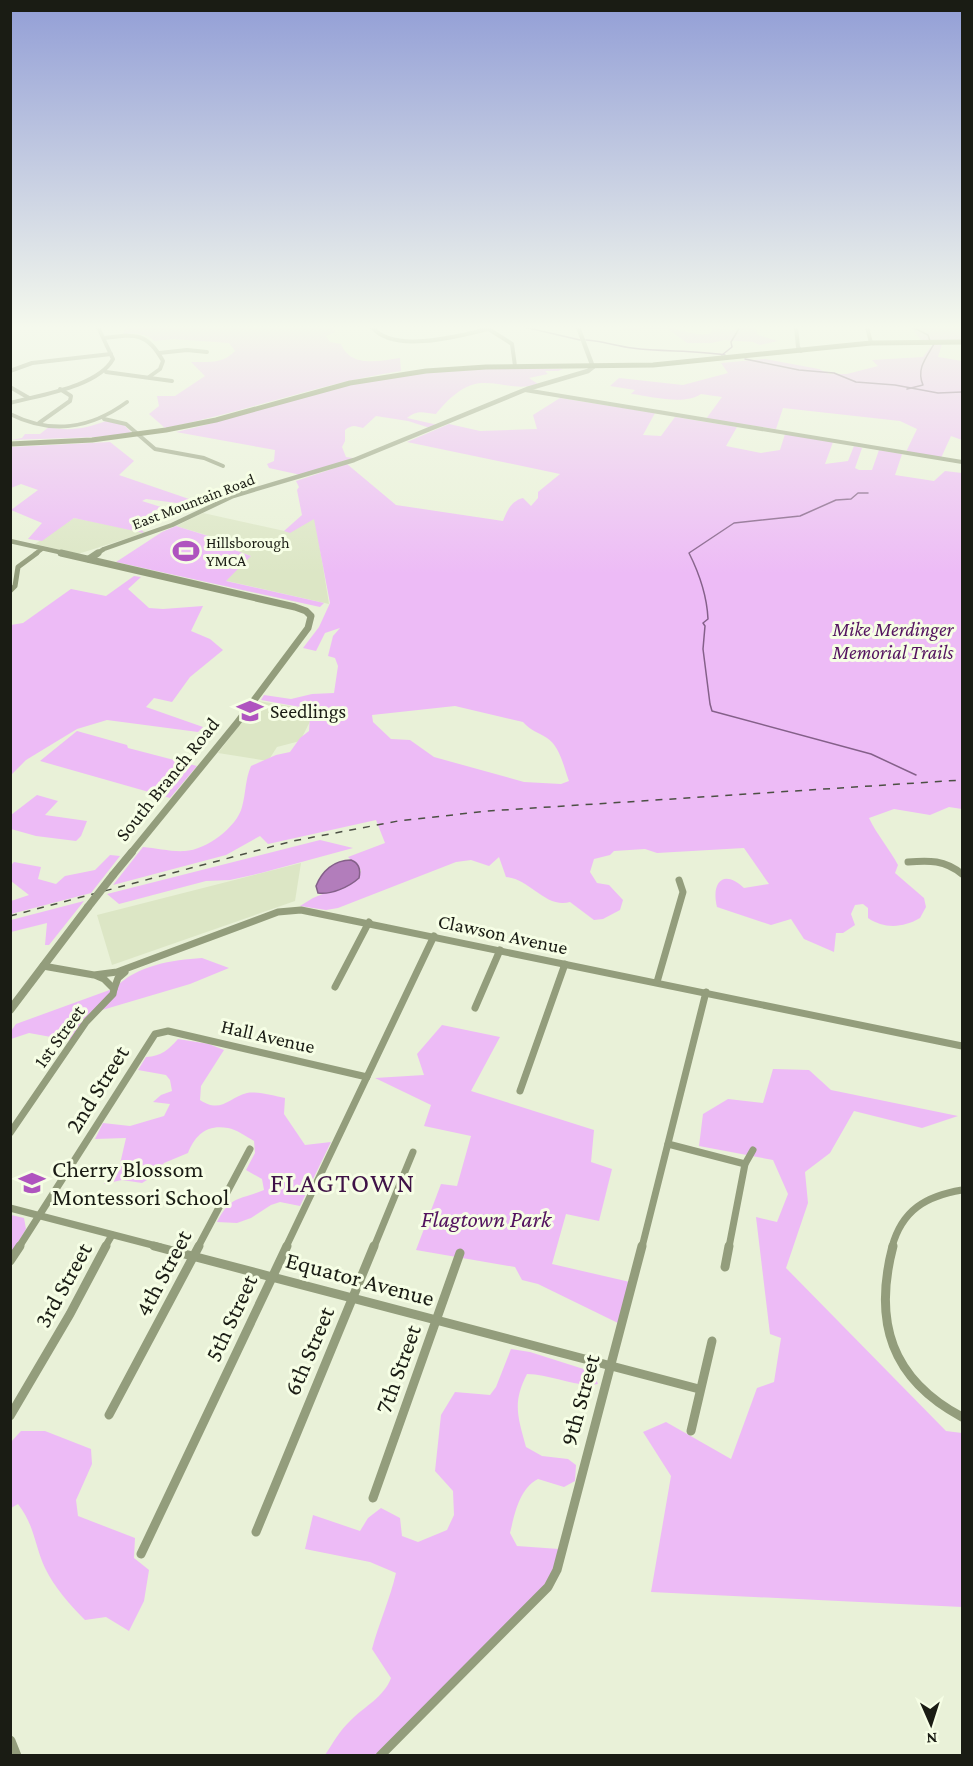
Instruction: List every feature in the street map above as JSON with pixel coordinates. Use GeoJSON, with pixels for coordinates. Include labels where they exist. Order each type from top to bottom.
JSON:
{"type":"FeatureCollection","features":[{"type":"Feature","properties":{"kind":"main road"},"geometry":{"type":"LineString","coordinates":[[10,444],[83,441],[138,435],[200,423],[249,409]]}},
{"type":"Feature","properties":{"kind":"street"},"geometry":{"type":"LineString","coordinates":[[38,423],[58,409]]}},
{"type":"Feature","properties":{"kind":"street"},"geometry":{"type":"LineString","coordinates":[[10,414],[38,423],[76,428],[93,424],[116,409]]}},
{"type":"Feature","properties":{"kind":"street","name":"East Mountain Road"},"geometry":{"type":"LineString","coordinates":[[89,559],[104,549],[172,525],[233,496],[360,458],[478,409]]}},
{"type":"Feature","properties":{"kind":"street"},"geometry":{"type":"LineString","coordinates":[[643,409],[963,462]]}},
{"type":"Feature","properties":{"kind":"street"},"geometry":{"type":"LineString","coordinates":[[104,418],[123,422],[150,447],[159,451],[204,458],[223,466]]}},
{"type":"Feature","properties":{"kind":"street","name":"South Branch Road"},"geometry":{"type":"LineString","coordinates":[[10,541],[295,607],[306,611],[312,619],[237,723],[113,875],[10,1010]]}},
{"type":"Feature","properties":{"kind":"street"},"geometry":{"type":"LineString","coordinates":[[10,591],[15,586],[18,567],[42,549]]}},
{"type":"Feature","properties":{"kind":"street"},"geometry":{"type":"LineString","coordinates":[[909,862],[936,860],[949,864],[963,874]]}},
{"type":"Feature","properties":{"kind":"street"},"geometry":{"type":"LineString","coordinates":[[657,982],[683,892],[679,880]]}},
{"type":"Feature","properties":{"kind":"street","name":"Clawson Avenue"},"geometry":{"type":"LineString","coordinates":[[43,966],[94,975],[129,969],[278,912],[314,911],[963,1046]]}},
{"type":"Feature","properties":{"kind":"street"},"geometry":{"type":"LineString","coordinates":[[334,987],[369,922]]}},
{"type":"Feature","properties":{"kind":"street","name":"5th Street"},"geometry":{"type":"LineString","coordinates":[[141,1554],[434,936]]}},
{"type":"Feature","properties":{"kind":"street"},"geometry":{"type":"LineString","coordinates":[[475,1008],[500,950]]}},
{"type":"Feature","properties":{"kind":"street"},"geometry":{"type":"LineString","coordinates":[[520,1091],[566,964]]}},
{"type":"Feature","properties":{"kind":"street","name":"1st Street"},"geometry":{"type":"LineString","coordinates":[[10,1133],[86,1022],[111,999],[118,978],[129,969]]}},
{"type":"Feature","properties":{"kind":"street"},"geometry":{"type":"LineString","coordinates":[[94,975],[105,979],[114,989]]}},
{"type":"Feature","properties":{"kind":"street","name":"9th Street"},"geometry":{"type":"LineString","coordinates":[[380,1755],[548,1587],[557,1570],[612,1366],[706,992]]}},
{"type":"Feature","properties":{"kind":"street","name":"Hall Avenue"},"geometry":{"type":"LineString","coordinates":[[160,1031],[168,1030],[367,1077]]}},
{"type":"Feature","properties":{"kind":"street","name":"2nd Street"},"geometry":{"type":"LineString","coordinates":[[10,1261],[155,1034],[160,1031]]}},
{"type":"Feature","properties":{"kind":"street"},"geometry":{"type":"LineString","coordinates":[[668,1144],[745,1164]]}},
{"type":"Feature","properties":{"kind":"street","name":"4th Street"},"geometry":{"type":"LineString","coordinates":[[109,1415],[250,1149]]}},
{"type":"Feature","properties":{"kind":"street"},"geometry":{"type":"LineString","coordinates":[[724,1267],[745,1164],[753,1150]]}},
{"type":"Feature","properties":{"kind":"street","name":"6th Street"},"geometry":{"type":"LineString","coordinates":[[256,1532],[414,1152]]}},
{"type":"Feature","properties":{"kind":"street"},"geometry":{"type":"LineString","coordinates":[[963,1190],[927,1199],[914,1207],[900,1222],[891,1246],[885,1312],[888,1337],[902,1366],[927,1394],[963,1417]]}},
{"type":"Feature","properties":{"kind":"street","name":"Equator Avenue"},"geometry":{"type":"LineString","coordinates":[[10,1208],[699,1389]]}},
{"type":"Feature","properties":{"kind":"street","name":"3rd Street"},"geometry":{"type":"LineString","coordinates":[[10,1416],[70,1314],[112,1235]]}},
{"type":"Feature","properties":{"kind":"street","name":"7th Street"},"geometry":{"type":"LineString","coordinates":[[373,1498],[460,1253]]}},
{"type":"Feature","properties":{"kind":"street"},"geometry":{"type":"LineString","coordinates":[[691,1431],[712,1341]]}},
{"type":"Feature","properties":{"kind":"street"},"geometry":{"type":"LineString","coordinates":[[10,1741],[16,1755]]}},
{"type":"Feature","properties":{"kind":"shaded area"},"geometry":{"type":"Polygon","coordinates":[[[203,513],[289,532],[315,518],[329,604],[223,580],[251,556],[226,546],[230,542],[176,526],[203,513]]]}},
{"type":"Feature","properties":{"kind":"shaded area"},"geometry":{"type":"Polygon","coordinates":[[[74,518],[147,532],[78,554],[35,544],[74,518]]]}},
{"type":"Feature","properties":{"kind":"shaded area"},"geometry":{"type":"Polygon","coordinates":[[[258,701],[316,710],[300,741],[277,747],[268,761],[218,753],[258,701]]]}},
{"type":"Feature","properties":{"kind":"shaded area"},"geometry":{"type":"Polygon","coordinates":[[[351,860],[359,867],[359,878],[340,890],[318,893],[316,886],[325,871],[334,864],[351,860]]]}},
{"type":"Feature","properties":{"kind":"shaded area"},"geometry":{"type":"Polygon","coordinates":[[[301,863],[295,901],[112,965],[97,915],[301,863]]]}},
{"type":"Feature","properties":{"kind":"green space"},"geometry":{"type":"Polygon","coordinates":[[[155,409],[241,409],[165,428],[149,414],[155,409]]]}},
{"type":"Feature","properties":{"kind":"green space"},"geometry":{"type":"Polygon","coordinates":[[[259,409],[440,409],[436,414],[424,412],[407,418],[438,425],[430,428],[408,421],[376,416],[363,428],[352,426],[345,430],[345,441],[342,447],[346,457],[353,458],[301,475],[269,468],[267,464],[274,461],[275,450],[176,432],[259,409]]]}},
{"type":"Feature","properties":{"kind":"green space","name":"Mike Merdinger Memorial Trails"},"geometry":{"type":"Polygon","coordinates":[[[542,409],[632,409],[655,413],[643,435],[661,436],[675,417],[737,427],[726,446],[761,453],[780,450],[785,434],[833,442],[825,464],[848,461],[854,446],[862,448],[855,468],[859,470],[872,470],[879,450],[902,454],[895,475],[934,481],[945,471],[962,473],[962,809],[949,807],[930,815],[894,809],[869,818],[898,865],[895,873],[924,898],[926,907],[920,918],[907,924],[894,926],[880,924],[868,918],[868,908],[863,904],[855,905],[851,914],[855,925],[843,933],[836,933],[834,952],[804,939],[791,919],[771,925],[717,907],[716,891],[720,881],[730,879],[744,888],[769,884],[744,848],[657,853],[645,849],[614,851],[610,855],[594,859],[590,872],[597,883],[609,885],[623,900],[620,910],[603,919],[594,920],[570,902],[553,901],[522,882],[506,877],[499,857],[489,866],[471,860],[456,862],[338,908],[326,910],[300,906],[313,898],[359,879],[361,870],[348,857],[385,843],[376,820],[268,844],[260,836],[226,855],[113,885],[143,847],[193,850],[220,836],[239,815],[251,766],[276,755],[290,752],[300,738],[309,731],[310,717],[317,710],[261,700],[264,695],[291,699],[312,694],[334,693],[338,666],[335,658],[328,656],[333,636],[340,628],[325,633],[316,651],[303,648],[319,627],[330,603],[314,519],[290,533],[284,531],[302,515],[297,490],[299,487],[296,481],[347,464],[396,505],[503,521],[515,501],[523,498],[531,506],[538,498],[538,492],[560,474],[407,442],[449,424],[480,431],[537,429],[533,415],[542,409]],[[455,706],[372,715],[373,722],[391,739],[410,740],[434,757],[524,782],[561,784],[569,781],[555,746],[523,722],[455,706]]]}},
{"type":"Feature","properties":{"kind":"green space"},"geometry":{"type":"Polygon","coordinates":[[[713,409],[783,409],[776,429],[706,419],[713,409]]]}},
{"type":"Feature","properties":{"kind":"green space"},"geometry":{"type":"Polygon","coordinates":[[[796,409],[962,409],[962,440],[951,436],[941,458],[906,452],[917,429],[900,421],[796,409]]]}},
{"type":"Feature","properties":{"kind":"green space"},"geometry":{"type":"Polygon","coordinates":[[[106,421],[124,425],[132,433],[96,437],[11,440],[22,438],[25,434],[40,434],[49,427],[78,428],[106,421]]]}},
{"type":"Feature","properties":{"kind":"green space"},"geometry":{"type":"Polygon","coordinates":[[[110,442],[134,461],[119,475],[189,499],[177,503],[146,499],[142,501],[161,507],[136,522],[144,533],[74,518],[42,541],[28,539],[42,523],[11,510],[38,490],[21,484],[11,488],[11,447],[110,442]]]}},
{"type":"Feature","properties":{"kind":"green space","name":"Hillsborough YMCA"},"geometry":{"type":"Polygon","coordinates":[[[176,526],[231,543],[226,547],[251,556],[226,581],[324,603],[320,607],[116,562],[162,532],[176,526]]]}},
{"type":"Feature","properties":{"kind":"green space"},"geometry":{"type":"Polygon","coordinates":[[[134,576],[141,577],[128,589],[149,608],[203,606],[191,631],[210,639],[223,650],[190,677],[172,702],[154,698],[146,707],[203,727],[198,732],[107,720],[77,729],[26,760],[11,775],[11,625],[23,623],[71,589],[106,596],[134,576]]]}},
{"type":"Feature","properties":{"kind":"green space"},"geometry":{"type":"Polygon","coordinates":[[[77,731],[127,745],[128,748],[197,766],[170,798],[40,761],[77,731]]]}},
{"type":"Feature","properties":{"kind":"green space"},"geometry":{"type":"Polygon","coordinates":[[[37,795],[58,801],[45,815],[87,821],[81,836],[76,841],[36,836],[11,829],[11,815],[37,795]]]}},
{"type":"Feature","properties":{"kind":"green space"},"geometry":{"type":"Polygon","coordinates":[[[320,840],[353,848],[261,873],[230,880],[206,881],[119,904],[107,894],[320,840]]]}},
{"type":"Feature","properties":{"kind":"green space"},"geometry":{"type":"Polygon","coordinates":[[[110,855],[120,856],[91,893],[11,914],[11,901],[29,895],[11,881],[11,865],[14,862],[41,867],[38,879],[56,884],[65,876],[95,870],[110,855]]]}},
{"type":"Feature","properties":{"kind":"green space"},"geometry":{"type":"Polygon","coordinates":[[[84,901],[49,945],[45,945],[47,923],[11,932],[11,920],[84,901]]]}},
{"type":"Feature","properties":{"kind":"green space"},"geometry":{"type":"Polygon","coordinates":[[[202,958],[229,968],[190,984],[92,1013],[73,1041],[29,1033],[11,1039],[11,1031],[16,1024],[115,988],[144,969],[167,962],[202,958]]]}},
{"type":"Feature","properties":{"kind":"green space","name":"Flagtown Park"},"geometry":{"type":"Polygon","coordinates":[[[442,1025],[500,1037],[471,1091],[594,1130],[591,1162],[612,1169],[599,1221],[566,1214],[552,1264],[630,1282],[622,1325],[538,1284],[522,1280],[515,1267],[416,1250],[441,1184],[457,1186],[471,1136],[424,1126],[431,1105],[375,1078],[424,1075],[417,1054],[442,1025]]]}},
{"type":"Feature","properties":{"kind":"green space"},"geometry":{"type":"Polygon","coordinates":[[[178,1039],[209,1044],[224,1050],[201,1086],[200,1100],[214,1106],[224,1104],[247,1093],[261,1093],[285,1098],[284,1114],[305,1145],[331,1142],[300,1206],[280,1202],[237,1223],[217,1222],[231,1203],[264,1190],[262,1179],[246,1170],[255,1153],[254,1141],[238,1131],[221,1127],[203,1132],[194,1141],[188,1153],[164,1163],[152,1177],[142,1183],[122,1180],[104,1184],[120,1164],[126,1138],[95,1139],[103,1123],[130,1126],[164,1116],[170,1104],[153,1102],[161,1095],[172,1091],[170,1080],[166,1075],[138,1070],[146,1057],[164,1052],[178,1039]]]}},
{"type":"Feature","properties":{"kind":"green space"},"geometry":{"type":"Polygon","coordinates":[[[773,1069],[809,1070],[831,1090],[958,1116],[922,1128],[854,1111],[830,1153],[805,1172],[808,1203],[786,1268],[946,1431],[962,1433],[962,1607],[651,1592],[671,1476],[643,1432],[666,1422],[731,1459],[757,1388],[774,1382],[781,1338],[770,1334],[756,1217],[777,1222],[788,1194],[773,1160],[699,1146],[703,1114],[728,1099],[763,1103],[773,1069]]]}},
{"type":"Feature","properties":{"kind":"green space"},"geometry":{"type":"Polygon","coordinates":[[[11,1215],[24,1218],[26,1229],[11,1254],[11,1215]]]}},
{"type":"Feature","properties":{"kind":"green space"},"geometry":{"type":"Polygon","coordinates":[[[511,1349],[530,1352],[593,1372],[598,1384],[581,1384],[527,1374],[519,1393],[519,1418],[526,1447],[542,1456],[568,1459],[576,1465],[575,1481],[564,1487],[538,1479],[526,1489],[519,1502],[510,1533],[517,1546],[559,1549],[554,1570],[543,1587],[375,1755],[325,1755],[343,1728],[384,1691],[391,1678],[372,1649],[396,1573],[370,1562],[305,1549],[313,1515],[360,1531],[368,1518],[381,1508],[400,1518],[402,1536],[418,1542],[447,1530],[454,1515],[453,1491],[435,1471],[441,1415],[455,1392],[490,1395],[496,1387],[511,1349]]]}},
{"type":"Feature","properties":{"kind":"green space"},"geometry":{"type":"Polygon","coordinates":[[[21,1431],[45,1431],[91,1449],[92,1464],[76,1500],[78,1516],[135,1538],[134,1558],[149,1570],[144,1601],[129,1631],[106,1617],[85,1620],[79,1614],[49,1575],[24,1512],[18,1504],[11,1508],[11,1442],[21,1431]]]}},
{"type":"Feature","properties":{"kind":"waterway"},"geometry":{"type":"LineString","coordinates":[[868,493],[858,493],[851,499],[836,500],[800,516],[734,523],[689,553],[706,602],[708,619],[703,623],[705,626],[703,649],[710,704],[712,711],[871,754],[916,775]]}},
{"type":"Feature","properties":{"kind":"railway"},"geometry":{"type":"LineString","coordinates":[[10,916],[293,841],[398,821],[488,811],[962,780]]}},
{"type":"Feature","properties":{"kind":"place","name":"Hillsborough YMCA"},"geometry":{"type":"Point","coordinates":[186,551]}},
{"type":"Feature","properties":{"kind":"place","name":"Seedlings"},"geometry":{"type":"Point","coordinates":[250,711]}},
{"type":"Feature","properties":{"kind":"place","name":"Cherry Blossom Montessori School"},"geometry":{"type":"Point","coordinates":[32,1183]}},
{"type":"Feature","properties":{"kind":"district","name":"FLAGTOWN"},"geometry":{"type":"Point","coordinates":[343,1183]}}]}
